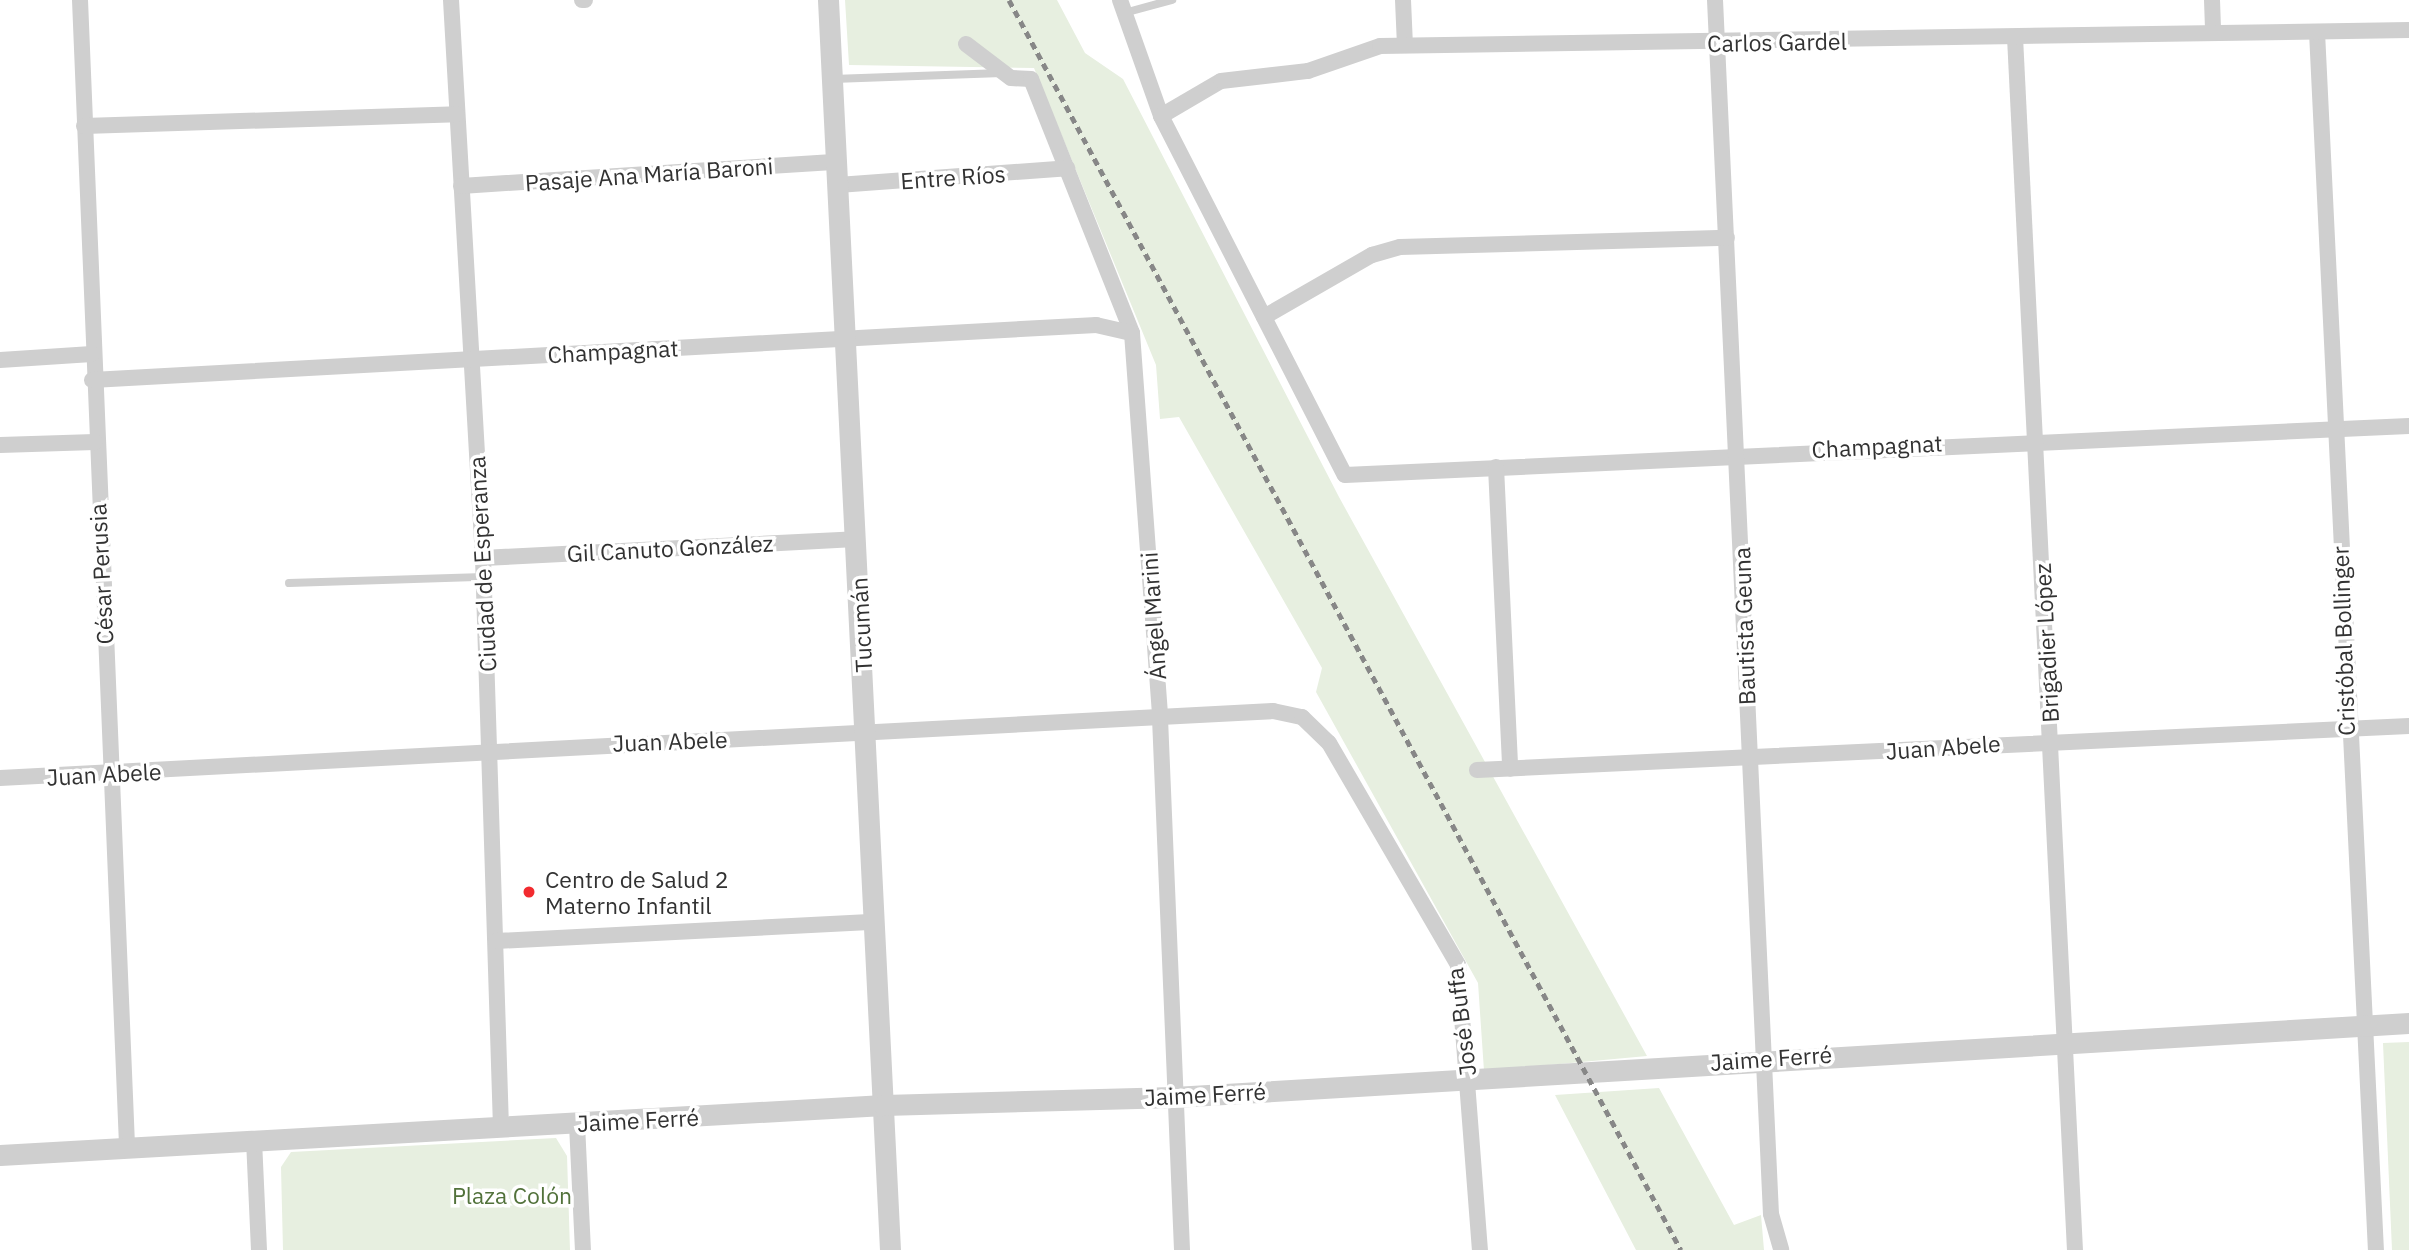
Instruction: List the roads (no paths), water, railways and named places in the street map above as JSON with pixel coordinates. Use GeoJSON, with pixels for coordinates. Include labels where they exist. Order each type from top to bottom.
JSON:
{"type":"FeatureCollection","features":[{"type":"Feature","properties":{"kind":"street","name":"César Perusia"},"geometry":{"type":"LineString","coordinates":[[80,0],[94,442],[112,775],[127,1147]]}},
{"type":"Feature","properties":{"kind":"street","name":"Ciudad de Esperanza"},"geometry":{"type":"LineString","coordinates":[[451,0],[484,577],[501,1129]]}},
{"type":"Feature","properties":{"kind":"street","name":"Tucumán"},"geometry":{"type":"LineString","coordinates":[[828,0],[867,733],[890,1250]]}},
{"type":"Feature","properties":{"kind":"street"},"geometry":{"type":"LineString","coordinates":[[1403,0],[1405,46]]}},
{"type":"Feature","properties":{"kind":"street","name":"Bautista Geuna"},"geometry":{"type":"LineString","coordinates":[[1715,0],[1767,1057],[1771,1214],[1781,1250]]}},
{"type":"Feature","properties":{"kind":"street"},"geometry":{"type":"LineString","coordinates":[[2211,0],[2213,33]]}},
{"type":"Feature","properties":{"kind":"street"},"geometry":{"type":"LineString","coordinates":[[1122,6],[1161,116],[1264,317],[1372,255],[1400,247],[1727,238]]}},
{"type":"Feature","properties":{"kind":"street","name":"Carlos Gardel"},"geometry":{"type":"LineString","coordinates":[[1161,116],[1245,74],[1308,71],[1380,46],[1717,43],[2409,30]]}},
{"type":"Feature","properties":{"kind":"street","name":"Cristóbal Bollinger"},"geometry":{"type":"LineString","coordinates":[[2317,32],[2347,728],[2376,1250]]}},
{"type":"Feature","properties":{"kind":"street","name":"Brigadier López"},"geometry":{"type":"LineString","coordinates":[[2015,37],[2075,1250]]}},
{"type":"Feature","properties":{"kind":"street","name":"Ángel Marini"},"geometry":{"type":"LineString","coordinates":[[966,44],[1002,73],[1031,79],[1132,333],[1160,718],[1182,1250]]}},
{"type":"Feature","properties":{"kind":"street"},"geometry":{"type":"LineString","coordinates":[[84,126],[457,114]]}},
{"type":"Feature","properties":{"kind":"street","name":"Pasaje Ana María Baroni"},"geometry":{"type":"LineString","coordinates":[[461,186],[837,162]]}},
{"type":"Feature","properties":{"kind":"street","name":"Entre Ríos"},"geometry":{"type":"LineString","coordinates":[[838,186],[1067,168]]}},
{"type":"Feature","properties":{"kind":"street","name":"Champagnat"},"geometry":{"type":"LineString","coordinates":[[1264,317],[1345,475],[1739,452],[2409,426]]}},
{"type":"Feature","properties":{"kind":"street","name":"Champagnat"},"geometry":{"type":"LineString","coordinates":[[92,380],[1096,326],[1132,333]]}},
{"type":"Feature","properties":{"kind":"street"},"geometry":{"type":"LineString","coordinates":[[0,359],[92,354]]}},
{"type":"Feature","properties":{"kind":"street"},"geometry":{"type":"LineString","coordinates":[[0,445],[94,442]]}},
{"type":"Feature","properties":{"kind":"street"},"geometry":{"type":"LineString","coordinates":[[1496,467],[1510,769]]}},
{"type":"Feature","properties":{"kind":"street","name":"Gil Canuto González"},"geometry":{"type":"LineString","coordinates":[[483,558],[856,539]]}},
{"type":"Feature","properties":{"kind":"street","name":"Juan Abele"},"geometry":{"type":"LineString","coordinates":[[0,778],[112,775],[491,748],[867,733],[1273,711],[1302,717],[1329,743]]}},
{"type":"Feature","properties":{"kind":"street","name":"Juan Abele"},"geometry":{"type":"LineString","coordinates":[[1477,770],[2409,726]]}},
{"type":"Feature","properties":{"kind":"street","name":"José Buffa"},"geometry":{"type":"LineString","coordinates":[[1329,743],[1458,965],[1480,1250]]}},
{"type":"Feature","properties":{"kind":"street"},"geometry":{"type":"LineString","coordinates":[[496,941],[875,922]]}},
{"type":"Feature","properties":{"kind":"street","name":"Jaime Ferré"},"geometry":{"type":"LineString","coordinates":[[0,1155],[501,1129],[884,1105],[1174,1097],[1468,1080],[1767,1057],[2409,1023]]}},
{"type":"Feature","properties":{"kind":"street"},"geometry":{"type":"LineString","coordinates":[[577,1124],[583,1250]]}},
{"type":"Feature","properties":{"kind":"street"},"geometry":{"type":"LineString","coordinates":[[254,1140],[259,1250]]}},
{"type":"Feature","properties":{"kind":"lane"},"geometry":{"type":"LineString","coordinates":[[1122,6],[1172,0]]}},
{"type":"Feature","properties":{"kind":"lane"},"geometry":{"type":"LineString","coordinates":[[833,79],[1002,73]]}},
{"type":"Feature","properties":{"kind":"lane"},"geometry":{"type":"LineString","coordinates":[[289,583],[484,577]]}},
{"type":"Feature","properties":{"kind":"railway"},"geometry":{"type":"LineString","coordinates":[[1009,0],[1681,1250]]}},
{"type":"Feature","properties":{"kind":"place","name":"Centro de Salud 2 Materno Infantil"},"geometry":{"type":"Point","coordinates":[529,892]}},
{"type":"Feature","properties":{"kind":"park label","name":"Plaza Colón"},"geometry":{"type":"Point","coordinates":[512,1195]}}]}
